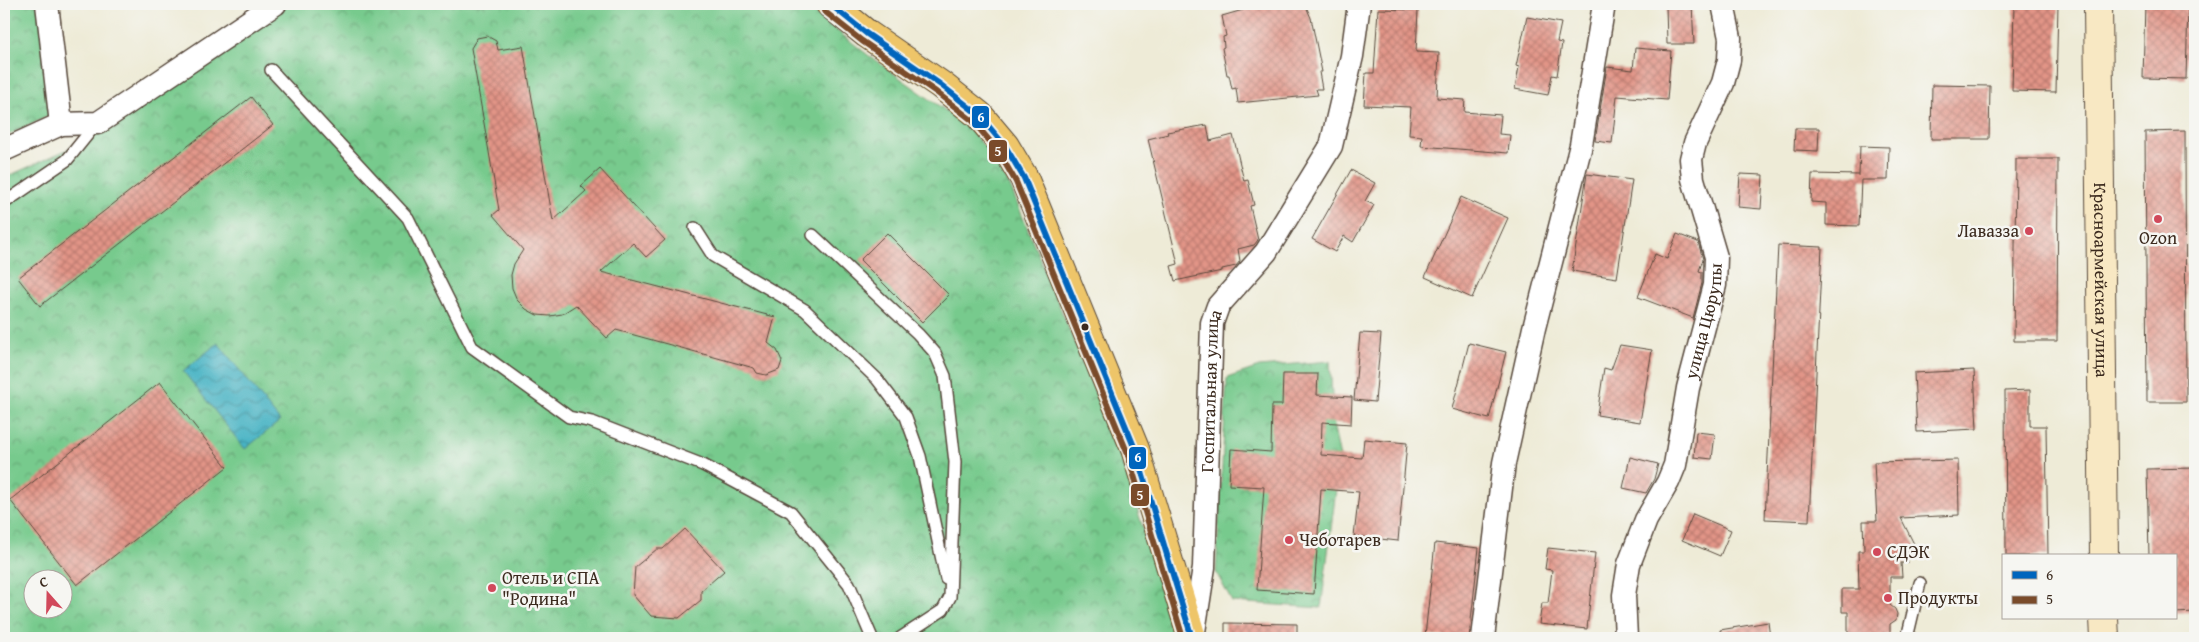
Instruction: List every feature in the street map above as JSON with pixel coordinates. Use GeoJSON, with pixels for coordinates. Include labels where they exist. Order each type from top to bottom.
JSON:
{"type":"FeatureCollection","features":[{"type":"Feature","properties":{"kind":"main road"},"geometry":{"type":"LineString","coordinates":[[830,4],[867,34],[941,85],[978,115],[1005,146],[1024,178],[1135,449],[1192,638]]}},
{"type":"Feature","properties":{"kind":"street"},"geometry":{"type":"LineString","coordinates":[[46,4],[61,124]]}},
{"type":"Feature","properties":{"kind":"street"},"geometry":{"type":"LineString","coordinates":[[4,150],[61,124],[98,123],[275,4]]}},
{"type":"Feature","properties":{"kind":"street","name":"Госпитальная улица"},"geometry":{"type":"LineString","coordinates":[[1192,638],[1204,567],[1212,323],[1218,306],[1266,252],[1331,146],[1352,56],[1359,4]]}},
{"type":"Feature","properties":{"kind":"street"},"geometry":{"type":"LineString","coordinates":[[1483,638],[1504,463],[1534,328],[1581,145],[1604,4]]}},
{"type":"Feature","properties":{"kind":"street","name":"улица Цюрупы"},"geometry":{"type":"LineString","coordinates":[[1626,638],[1624,595],[1629,564],[1646,520],[1668,482],[1675,465],[1688,388],[1715,285],[1716,257],[1693,179],[1691,159],[1695,143],[1724,83],[1729,60],[1730,38],[1724,4]]}},
{"type":"Feature","properties":{"kind":"street","name":"Красноармейская улица"},"geometry":{"type":"LineString","coordinates":[[2098,4],[2104,554]]}},
{"type":"Feature","properties":{"kind":"street"},"geometry":{"type":"LineString","coordinates":[[2104,620],[2105,638]]}},
{"type":"Feature","properties":{"kind":"lane"},"geometry":{"type":"LineString","coordinates":[[271,70],[408,218],[472,347],[569,417],[592,422],[703,465],[791,512],[849,584],[872,638]]}},
{"type":"Feature","properties":{"kind":"lane"},"geometry":{"type":"LineString","coordinates":[[4,203],[67,160],[98,123]]}},
{"type":"Feature","properties":{"kind":"lane"},"geometry":{"type":"LineString","coordinates":[[695,228],[712,256],[805,310],[877,379],[906,417],[920,456],[950,597]]}},
{"type":"Feature","properties":{"kind":"lane"},"geometry":{"type":"LineString","coordinates":[[813,235],[918,334],[935,353],[945,376],[954,462],[950,597],[943,610],[900,638]]}},
{"type":"Feature","properties":{"kind":"lane"},"geometry":{"type":"LineString","coordinates":[[1907,638],[1920,583]]}},
{"type":"Feature","properties":{"kind":"green space"},"geometry":{"type":"Polygon","coordinates":[[[4,4],[44,4],[51,115],[4,137],[4,4]]]}},
{"type":"Feature","properties":{"kind":"green space"},"geometry":{"type":"Polygon","coordinates":[[[281,4],[776,4],[810,9],[868,55],[966,125],[991,154],[1010,186],[1121,455],[1176,638],[4,638],[4,178],[66,150],[281,4]]]}},
{"type":"Feature","properties":{"kind":"green space"},"geometry":{"type":"Polygon","coordinates":[[[1330,361],[1334,428],[1340,458],[1321,608],[1232,602],[1216,572],[1227,378],[1259,367],[1330,361]]]}},
{"type":"Feature","properties":{"kind":"water"},"geometry":{"type":"Polygon","coordinates":[[[218,343],[280,421],[245,449],[183,371],[218,343]]]}},
{"type":"Feature","properties":{"kind":"building"},"geometry":{"type":"Polygon","coordinates":[[[1264,4],[1305,4],[1311,18],[1322,72],[1319,72],[1322,89],[1316,89],[1318,95],[1238,103],[1236,88],[1232,89],[1229,75],[1227,75],[1222,48],[1224,47],[1223,37],[1226,36],[1222,16],[1264,4]]]}},
{"type":"Feature","properties":{"kind":"building"},"geometry":{"type":"Polygon","coordinates":[[[1692,4],[1694,44],[1667,44],[1666,5],[1692,4]]]}},
{"type":"Feature","properties":{"kind":"building"},"geometry":{"type":"Polygon","coordinates":[[[2014,4],[2058,4],[2056,92],[2012,91],[2014,4]]]}},
{"type":"Feature","properties":{"kind":"building"},"geometry":{"type":"Polygon","coordinates":[[[2145,4],[2188,4],[2186,79],[2143,78],[2145,4]]]}},
{"type":"Feature","properties":{"kind":"building"},"geometry":{"type":"Polygon","coordinates":[[[1378,9],[1418,10],[1416,52],[1439,53],[1437,98],[1465,100],[1464,112],[1501,115],[1499,134],[1510,135],[1508,153],[1421,146],[1422,136],[1409,135],[1411,107],[1364,105],[1366,73],[1374,73],[1378,9]]]}},
{"type":"Feature","properties":{"kind":"building"},"geometry":{"type":"Polygon","coordinates":[[[1527,17],[1561,23],[1557,42],[1562,43],[1557,76],[1552,75],[1548,95],[1515,89],[1519,67],[1516,66],[1527,17]]]}},
{"type":"Feature","properties":{"kind":"building"},"geometry":{"type":"Polygon","coordinates":[[[487,36],[496,41],[498,50],[523,46],[553,221],[586,191],[581,186],[600,169],[665,240],[646,257],[633,243],[601,272],[775,317],[768,343],[777,350],[782,361],[779,370],[766,375],[757,373],[754,368],[616,330],[607,338],[576,305],[562,314],[550,316],[537,315],[526,309],[517,300],[512,288],[511,275],[514,264],[523,250],[493,215],[499,210],[471,48],[477,38],[487,36]]]}},
{"type":"Feature","properties":{"kind":"building"},"geometry":{"type":"Polygon","coordinates":[[[1635,48],[1671,51],[1667,100],[1617,96],[1612,143],[1595,141],[1607,67],[1633,70],[1635,48]]]}},
{"type":"Feature","properties":{"kind":"building"},"geometry":{"type":"Polygon","coordinates":[[[1932,85],[1990,86],[1989,139],[1931,139],[1932,85]]]}},
{"type":"Feature","properties":{"kind":"building"},"geometry":{"type":"Polygon","coordinates":[[[251,97],[273,125],[40,306],[18,278],[251,97]]]}},
{"type":"Feature","properties":{"kind":"building"},"geometry":{"type":"Polygon","coordinates":[[[1207,125],[1210,141],[1233,135],[1244,181],[1248,180],[1254,205],[1250,206],[1258,240],[1254,245],[1238,249],[1240,261],[1236,266],[1222,269],[1222,271],[1175,281],[1171,266],[1178,264],[1148,139],[1168,134],[1167,132],[1207,125]]]}},
{"type":"Feature","properties":{"kind":"building"},"geometry":{"type":"Polygon","coordinates":[[[1795,128],[1819,128],[1818,151],[1794,150],[1795,128]]]}},
{"type":"Feature","properties":{"kind":"building"},"geometry":{"type":"Polygon","coordinates":[[[2185,131],[2186,402],[2147,402],[2145,132],[2185,131]]]}},
{"type":"Feature","properties":{"kind":"building"},"geometry":{"type":"Polygon","coordinates":[[[1860,146],[1889,147],[1888,180],[1861,180],[1859,226],[1826,225],[1826,203],[1811,202],[1812,174],[1859,175],[1860,146]]]}},
{"type":"Feature","properties":{"kind":"building"},"geometry":{"type":"Polygon","coordinates":[[[2016,159],[2058,159],[2057,341],[2014,341],[2016,159]]]}},
{"type":"Feature","properties":{"kind":"building"},"geometry":{"type":"Polygon","coordinates":[[[1351,170],[1375,183],[1365,201],[1374,205],[1353,242],[1344,236],[1335,252],[1312,239],[1351,170]]]}},
{"type":"Feature","properties":{"kind":"building"},"geometry":{"type":"Polygon","coordinates":[[[1587,174],[1632,180],[1617,278],[1572,271],[1587,174]]]}},
{"type":"Feature","properties":{"kind":"building"},"geometry":{"type":"Polygon","coordinates":[[[1740,174],[1763,175],[1761,209],[1738,207],[1740,174]]]}},
{"type":"Feature","properties":{"kind":"building"},"geometry":{"type":"Polygon","coordinates":[[[1461,197],[1508,218],[1472,298],[1425,277],[1461,197]]]}},
{"type":"Feature","properties":{"kind":"building"},"geometry":{"type":"Polygon","coordinates":[[[887,233],[949,295],[922,322],[860,260],[887,233]]]}},
{"type":"Feature","properties":{"kind":"building"},"geometry":{"type":"Polygon","coordinates":[[[1677,234],[1698,242],[1703,259],[1699,271],[1702,272],[1702,283],[1693,318],[1638,297],[1655,254],[1667,259],[1677,234]]]}},
{"type":"Feature","properties":{"kind":"building"},"geometry":{"type":"Polygon","coordinates":[[[1778,245],[1822,247],[1809,521],[1765,519],[1778,245]]]}},
{"type":"Feature","properties":{"kind":"building"},"geometry":{"type":"Polygon","coordinates":[[[1360,333],[1381,334],[1375,402],[1354,400],[1360,333]]]}},
{"type":"Feature","properties":{"kind":"building"},"geometry":{"type":"Polygon","coordinates":[[[1469,343],[1506,352],[1489,419],[1452,409],[1469,343]]]}},
{"type":"Feature","properties":{"kind":"building"},"geometry":{"type":"Polygon","coordinates":[[[1620,345],[1652,350],[1640,422],[1597,415],[1604,368],[1611,370],[1620,345]]]}},
{"type":"Feature","properties":{"kind":"building"},"geometry":{"type":"Polygon","coordinates":[[[1974,370],[1977,429],[1917,432],[1914,373],[1974,370]]]}},
{"type":"Feature","properties":{"kind":"building"},"geometry":{"type":"Polygon","coordinates":[[[1283,374],[1318,374],[1317,395],[1352,397],[1351,424],[1322,422],[1321,455],[1362,458],[1364,439],[1407,443],[1398,541],[1354,536],[1359,492],[1321,489],[1314,594],[1257,590],[1264,487],[1229,485],[1231,449],[1271,452],[1272,405],[1282,405],[1283,374]]]}},
{"type":"Feature","properties":{"kind":"building"},"geometry":{"type":"Polygon","coordinates":[[[160,382],[227,467],[77,585],[72,579],[72,570],[65,570],[10,500],[160,382]]]}},
{"type":"Feature","properties":{"kind":"building"},"geometry":{"type":"Polygon","coordinates":[[[2030,390],[2030,426],[2046,426],[2048,554],[2006,554],[2005,391],[2030,390]]]}},
{"type":"Feature","properties":{"kind":"building"},"geometry":{"type":"Polygon","coordinates":[[[1696,432],[1715,434],[1712,459],[1694,457],[1696,432]]]}},
{"type":"Feature","properties":{"kind":"building"},"geometry":{"type":"Polygon","coordinates":[[[1630,457],[1658,464],[1654,479],[1646,493],[1623,488],[1630,457]]]}},
{"type":"Feature","properties":{"kind":"building"},"geometry":{"type":"Polygon","coordinates":[[[1958,460],[1959,515],[1901,518],[1916,548],[1907,552],[1908,563],[1901,563],[1902,577],[1890,577],[1890,605],[1897,614],[1896,620],[1890,624],[1890,635],[1885,635],[1885,638],[1848,638],[1848,612],[1842,612],[1842,589],[1859,589],[1858,551],[1864,551],[1863,521],[1877,521],[1874,462],[1958,460]]]}},
{"type":"Feature","properties":{"kind":"building"},"geometry":{"type":"Polygon","coordinates":[[[2194,468],[2195,612],[2176,613],[2176,554],[2149,554],[2147,469],[2194,468]]]}},
{"type":"Feature","properties":{"kind":"building"},"geometry":{"type":"Polygon","coordinates":[[[1693,514],[1731,530],[1720,556],[1682,540],[1693,514]]]}},
{"type":"Feature","properties":{"kind":"building"},"geometry":{"type":"Polygon","coordinates":[[[685,529],[724,571],[701,591],[701,600],[679,618],[651,616],[633,595],[635,567],[657,549],[663,549],[685,529]]]}},
{"type":"Feature","properties":{"kind":"building"},"geometry":{"type":"Polygon","coordinates":[[[1435,543],[1479,548],[1469,638],[1425,636],[1435,543]]]}},
{"type":"Feature","properties":{"kind":"building"},"geometry":{"type":"Polygon","coordinates":[[[1548,548],[1595,553],[1587,629],[1539,624],[1542,603],[1548,603],[1552,570],[1545,569],[1548,548]]]}},
{"type":"Feature","properties":{"kind":"building"},"geometry":{"type":"Polygon","coordinates":[[[1768,622],[1770,638],[1721,638],[1720,630],[1768,622]]]}},
{"type":"Feature","properties":{"kind":"building"},"geometry":{"type":"Polygon","coordinates":[[[1225,623],[1297,624],[1297,638],[1225,638],[1225,623]]]}},
{"type":"Feature","properties":{"kind":"transit line","name":"6"},"geometry":{"type":"LineString","coordinates":[[830,4],[867,34],[941,85],[979,115],[1005,146],[1024,178],[1135,449],[1192,638]]}},
{"type":"Feature","properties":{"kind":"transit line","name":"5"},"geometry":{"type":"LineString","coordinates":[[824,11],[862,41],[936,92],[973,121],[998,151],[1016,182],[1127,452],[1183,638]]}},
{"type":"Feature","properties":{"kind":"place","name":"Ozon"},"geometry":{"type":"Point","coordinates":[2158,219]}},
{"type":"Feature","properties":{"kind":"place","name":"Лавазза"},"geometry":{"type":"Point","coordinates":[2029,231]}},
{"type":"Feature","properties":{"kind":"place","name":"Чеботарев"},"geometry":{"type":"Point","coordinates":[1289,540]}},
{"type":"Feature","properties":{"kind":"place","name":"СДЭК"},"geometry":{"type":"Point","coordinates":[1877,552]}},
{"type":"Feature","properties":{"kind":"place","name":"Отель и СПА \"Родина\""},"geometry":{"type":"Point","coordinates":[492,588]}},
{"type":"Feature","properties":{"kind":"place","name":"Продукты"},"geometry":{"type":"Point","coordinates":[1888,598]}}]}
